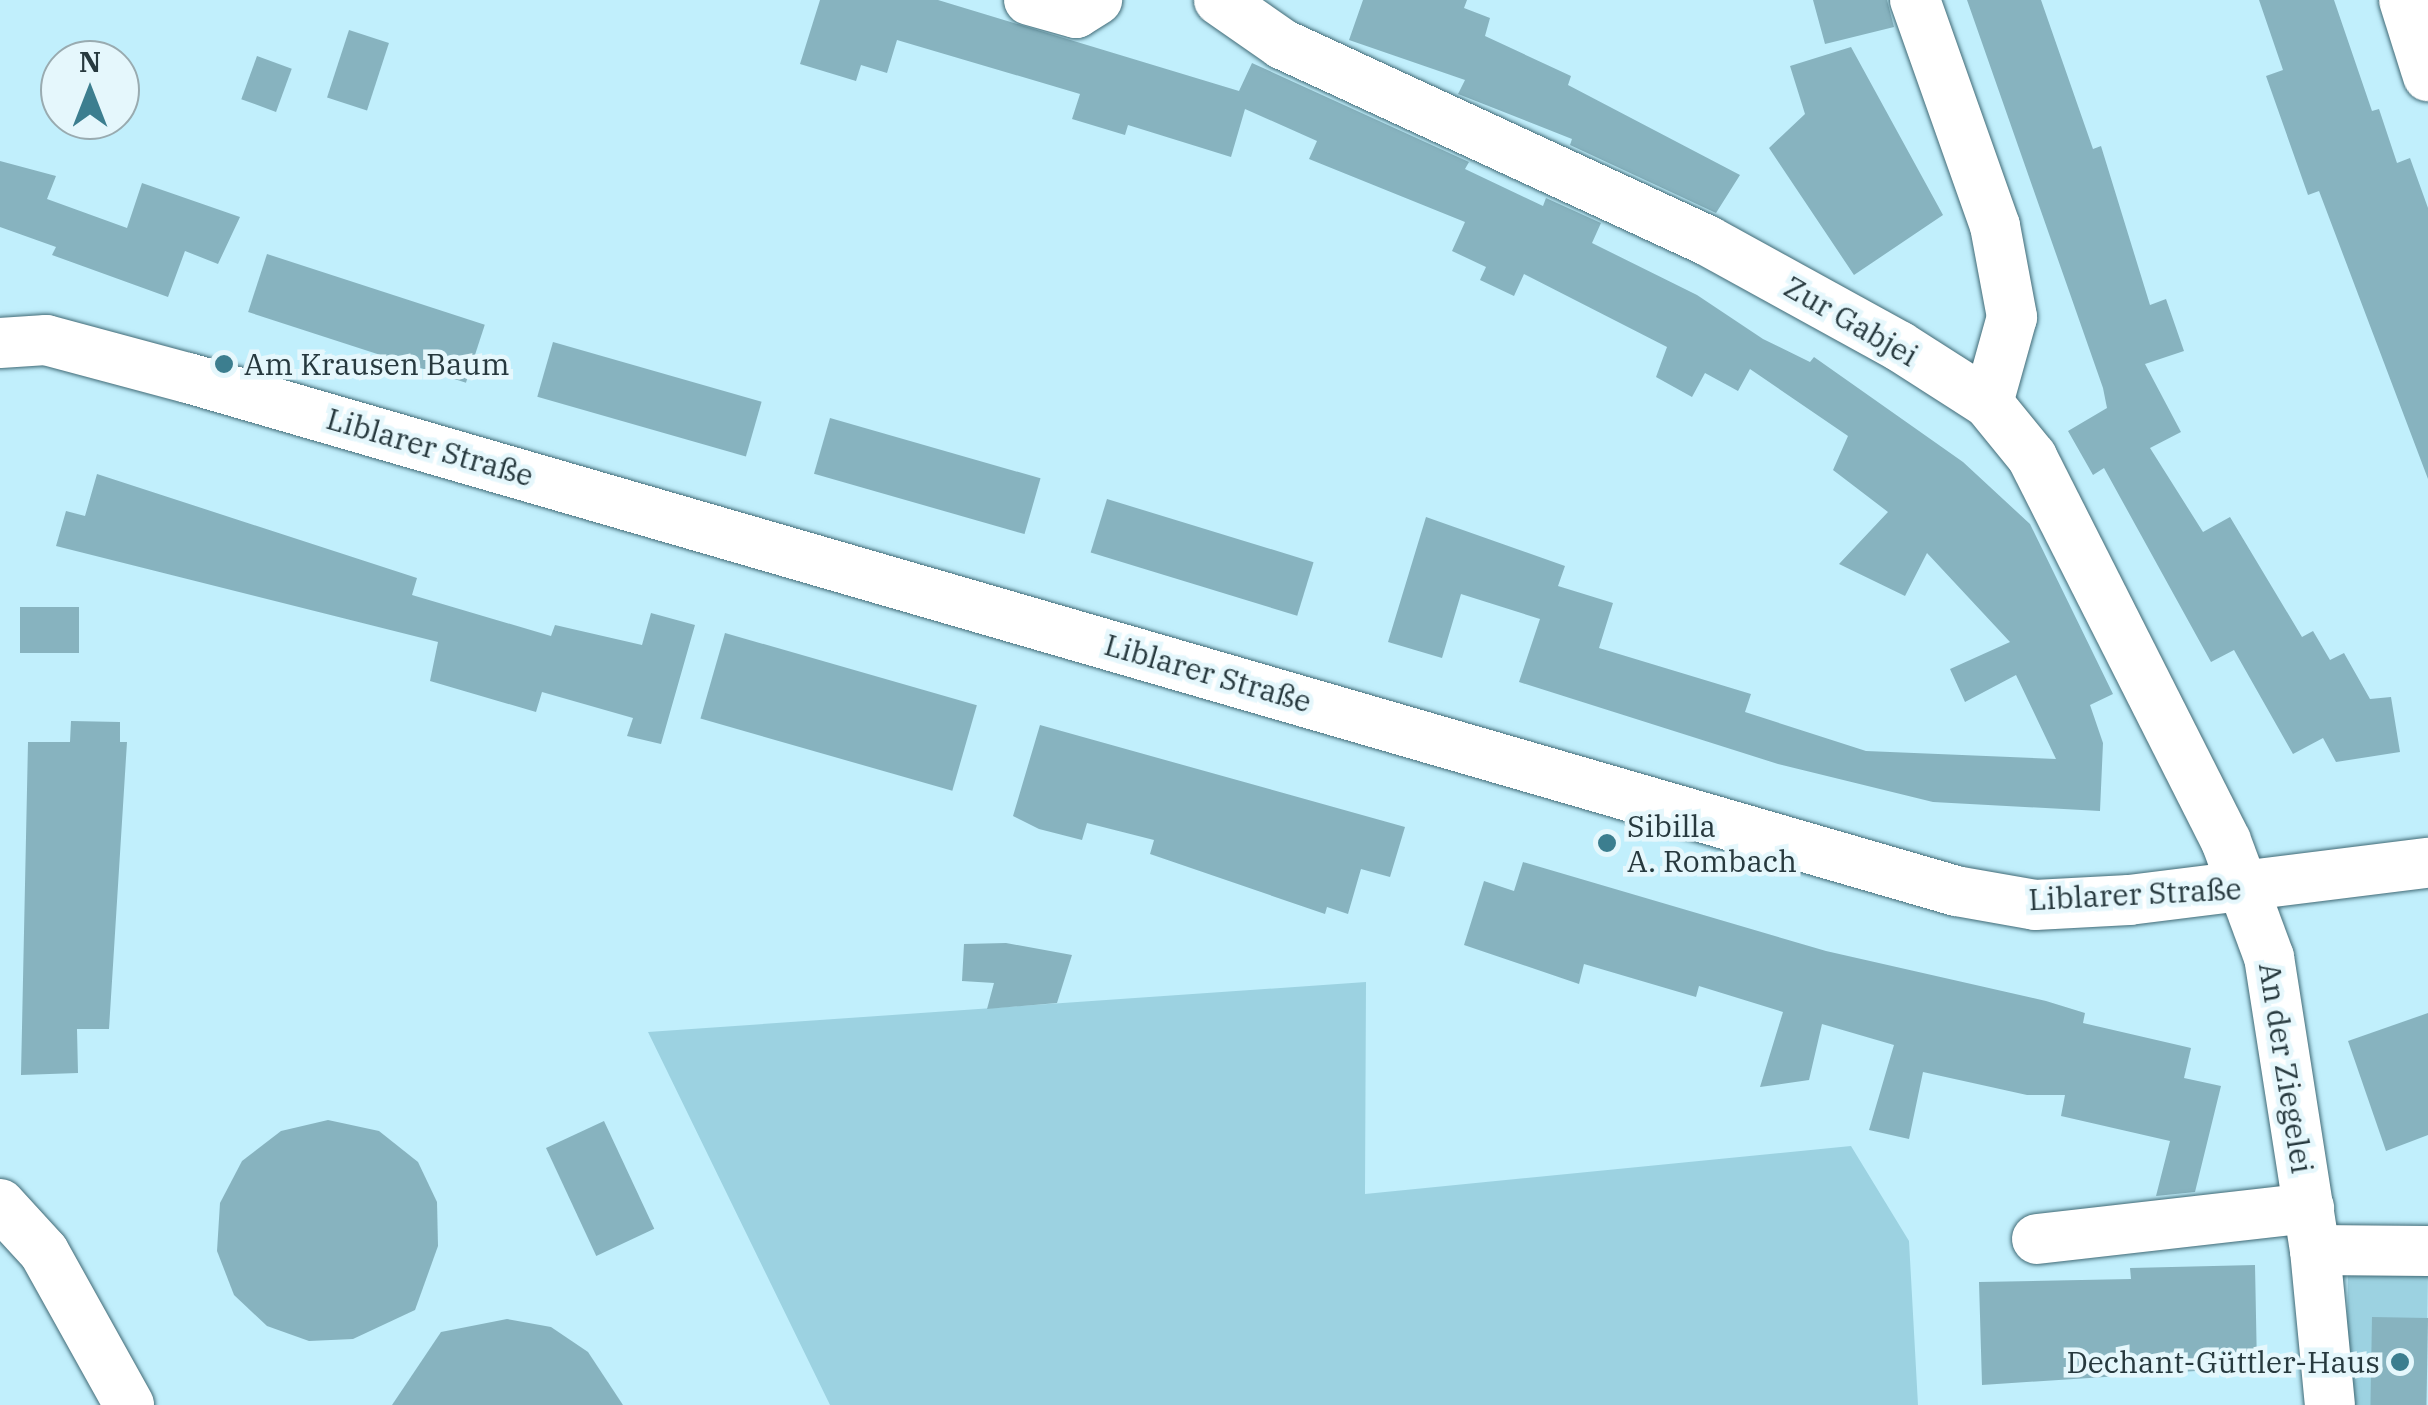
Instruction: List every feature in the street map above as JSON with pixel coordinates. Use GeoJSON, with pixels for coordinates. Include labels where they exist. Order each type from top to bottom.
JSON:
{"type":"FeatureCollection","features":[{"type":"Feature","properties":{"kind":"street"},"geometry":{"type":"LineString","coordinates":[[1029,0],[1076,13],[1097,0]]}},
{"type":"Feature","properties":{"kind":"street","name":"Zur Gabjei"},"geometry":{"type":"LineString","coordinates":[[1218,0],[1282,44],[1708,241],[1988,403],[2032,457],[2246,888]]}},
{"type":"Feature","properties":{"kind":"street"},"geometry":{"type":"LineString","coordinates":[[1915,0],[1995,226],[2008,299],[2003,364],[1988,403]]}},
{"type":"Feature","properties":{"kind":"street"},"geometry":{"type":"LineString","coordinates":[[2404,0],[2428,76]]}},
{"type":"Feature","properties":{"kind":"street","name":"Liblarer Straße"},"geometry":{"type":"LineString","coordinates":[[0,343],[46,340],[204,382],[1956,891],[2035,905],[2246,888],[2428,864]]}},
{"type":"Feature","properties":{"kind":"street","name":"An der Ziegelei"},"geometry":{"type":"LineString","coordinates":[[2246,888],[2270,957],[2312,1229],[2330,1405]]}},
{"type":"Feature","properties":{"kind":"street"},"geometry":{"type":"LineString","coordinates":[[0,1204],[44,1252],[129,1405]]}},
{"type":"Feature","properties":{"kind":"street"},"geometry":{"type":"LineString","coordinates":[[2037,1239],[2312,1229],[2428,1251]]}},
{"type":"Feature","properties":{"kind":"shaded area"},"geometry":{"type":"Polygon","coordinates":[[[1366,982],[1365,1194],[1851,1146],[1909,1241],[1918,1405],[830,1405],[648,1032],[1366,982]]]}},
{"type":"Feature","properties":{"kind":"shaded area"},"geometry":{"type":"Polygon","coordinates":[[[2348,1272],[2428,1273],[2426,1405],[2346,1405],[2348,1272]]]}},
{"type":"Feature","properties":{"kind":"building"},"geometry":{"type":"Polygon","coordinates":[[[820,0],[938,0],[1239,91],[1252,63],[1469,162],[1465,169],[1543,206],[1546,198],[1601,223],[1592,243],[1697,295],[1763,339],[1810,362],[1814,357],[1963,462],[2030,524],[2113,694],[2090,705],[2103,743],[2100,811],[1933,802],[1778,764],[1519,682],[1540,619],[1461,594],[1442,658],[1388,642],[1426,517],[1565,566],[1558,586],[1613,603],[1599,648],[1751,694],[1745,712],[1866,751],[2056,759],[2016,675],[1965,702],[1950,669],[2010,642],[1927,553],[1905,596],[1839,564],[1888,512],[1833,470],[1848,436],[1750,369],[1738,391],[1705,373],[1692,397],[1656,377],[1667,347],[1524,274],[1514,296],[1480,280],[1486,267],[1452,251],[1465,222],[1309,159],[1317,141],[1245,109],[1231,157],[1128,125],[1125,135],[1072,119],[1080,94],[897,40],[887,73],[861,65],[856,81],[800,64],[820,0]]]}},
{"type":"Feature","properties":{"kind":"building"},"geometry":{"type":"Polygon","coordinates":[[[1363,0],[1467,0],[1464,8],[1490,18],[1485,36],[1571,76],[1568,85],[1740,175],[1716,213],[1570,145],[1572,139],[1458,94],[1465,80],[1349,40],[1363,0]]]}},
{"type":"Feature","properties":{"kind":"building"},"geometry":{"type":"Polygon","coordinates":[[[1813,0],[1887,0],[1894,27],[1825,44],[1813,0]]]}},
{"type":"Feature","properties":{"kind":"building"},"geometry":{"type":"Polygon","coordinates":[[[1967,0],[2041,0],[2093,149],[2101,146],[2150,305],[2166,299],[2184,351],[2145,364],[2181,432],[2150,448],[2203,532],[2230,517],[2302,637],[2313,631],[2330,660],[2344,653],[2370,699],[2391,697],[2400,752],[2336,762],[2323,738],[2293,754],[2234,650],[2211,662],[2104,468],[2093,475],[2068,431],[2107,408],[2103,388],[1967,0]]]}},
{"type":"Feature","properties":{"kind":"building"},"geometry":{"type":"Polygon","coordinates":[[[2259,0],[2334,0],[2372,111],[2379,109],[2397,163],[2410,158],[2428,208],[2428,479],[2319,191],[2308,195],[2266,76],[2283,70],[2259,0]]]}},
{"type":"Feature","properties":{"kind":"building"},"geometry":{"type":"Polygon","coordinates":[[[349,30],[389,43],[367,111],[327,98],[349,30]]]}},
{"type":"Feature","properties":{"kind":"building"},"geometry":{"type":"Polygon","coordinates":[[[1851,47],[1943,215],[1854,275],[1769,148],[1805,114],[1790,66],[1851,47]]]}},
{"type":"Feature","properties":{"kind":"building"},"geometry":{"type":"Polygon","coordinates":[[[257,56],[292,69],[276,112],[241,99],[257,56]]]}},
{"type":"Feature","properties":{"kind":"building"},"geometry":{"type":"Polygon","coordinates":[[[0,161],[56,176],[47,199],[127,228],[142,183],[240,217],[218,264],[185,251],[168,297],[52,255],[56,247],[0,227],[0,161]]]}},
{"type":"Feature","properties":{"kind":"building"},"geometry":{"type":"Polygon","coordinates":[[[267,254],[485,325],[466,383],[248,312],[267,254]]]}},
{"type":"Feature","properties":{"kind":"building"},"geometry":{"type":"Polygon","coordinates":[[[553,342],[762,402],[746,457],[537,397],[553,342]]]}},
{"type":"Feature","properties":{"kind":"building"},"geometry":{"type":"Polygon","coordinates":[[[830,418],[1041,478],[1025,534],[814,474],[830,418]]]}},
{"type":"Feature","properties":{"kind":"building"},"geometry":{"type":"Polygon","coordinates":[[[97,474],[417,578],[412,595],[551,636],[555,625],[642,645],[651,613],[695,625],[661,744],[627,736],[633,718],[542,692],[536,712],[430,681],[438,642],[56,546],[66,511],[85,516],[97,474]]]}},
{"type":"Feature","properties":{"kind":"building"},"geometry":{"type":"Polygon","coordinates":[[[1107,499],[1314,562],[1297,616],[1091,553],[1107,499]]]}},
{"type":"Feature","properties":{"kind":"building"},"geometry":{"type":"Polygon","coordinates":[[[20,607],[79,607],[79,653],[20,653],[20,607]]]}},
{"type":"Feature","properties":{"kind":"building"},"geometry":{"type":"Polygon","coordinates":[[[725,633],[977,705],[952,791],[700,719],[725,633]]]}},
{"type":"Feature","properties":{"kind":"building"},"geometry":{"type":"Polygon","coordinates":[[[71,721],[120,722],[120,742],[127,742],[109,1029],[77,1029],[78,1073],[21,1075],[28,742],[70,742],[71,721]]]}},
{"type":"Feature","properties":{"kind":"building"},"geometry":{"type":"Polygon","coordinates":[[[1040,725],[1405,827],[1390,877],[1361,869],[1348,914],[1327,907],[1325,914],[1150,854],[1154,840],[1087,823],[1082,840],[1039,829],[1013,816],[1040,725]]]}},
{"type":"Feature","properties":{"kind":"building"},"geometry":{"type":"Polygon","coordinates":[[[1523,862],[1826,951],[2046,1001],[2085,1013],[2083,1023],[2191,1048],[2184,1078],[2221,1086],[2195,1192],[2156,1196],[2170,1141],[2061,1116],[2065,1095],[2027,1095],[1923,1072],[1909,1139],[1869,1130],[1894,1045],[1822,1024],[1809,1080],[1760,1087],[1783,1012],[1699,986],[1696,997],[1584,964],[1579,984],[1464,945],[1484,881],[1514,891],[1523,862]]]}},
{"type":"Feature","properties":{"kind":"building"},"geometry":{"type":"Polygon","coordinates":[[[1006,943],[1072,955],[1057,1003],[987,1009],[994,983],[962,981],[964,944],[1006,943]]]}},
{"type":"Feature","properties":{"kind":"building"},"geometry":{"type":"Polygon","coordinates":[[[2428,1013],[2428,1135],[2386,1151],[2348,1041],[2428,1013]]]}},
{"type":"Feature","properties":{"kind":"building"},"geometry":{"type":"Polygon","coordinates":[[[328,1120],[379,1131],[418,1162],[437,1202],[438,1246],[415,1310],[353,1339],[309,1341],[267,1326],[234,1295],[217,1251],[220,1203],[242,1161],[281,1131],[328,1120]]]}},
{"type":"Feature","properties":{"kind":"building"},"geometry":{"type":"Polygon","coordinates":[[[604,1121],[654,1229],[596,1256],[546,1148],[604,1121]]]}},
{"type":"Feature","properties":{"kind":"building"},"geometry":{"type":"Polygon","coordinates":[[[2255,1265],[2257,1367],[1982,1385],[1979,1282],[2131,1279],[2130,1268],[2255,1265]]]}},
{"type":"Feature","properties":{"kind":"building","name":"Dechant-Güttler-Haus"},"geometry":{"type":"Polygon","coordinates":[[[2372,1317],[2428,1318],[2426,1405],[2370,1405],[2372,1317]]]}},
{"type":"Feature","properties":{"kind":"building"},"geometry":{"type":"Polygon","coordinates":[[[507,1319],[551,1327],[588,1352],[623,1405],[392,1405],[441,1332],[507,1319]]]}},
{"type":"Feature","properties":{"kind":"place","name":"Am Krausen Baum"},"geometry":{"type":"Point","coordinates":[224,364]}},
{"type":"Feature","properties":{"kind":"place","name":"Sibilla A. Rombach"},"geometry":{"type":"Point","coordinates":[1607,843]}},
{"type":"Feature","properties":{"kind":"place","name":"Dechant-Güttler-Haus"},"geometry":{"type":"Point","coordinates":[2400,1362]}}]}
